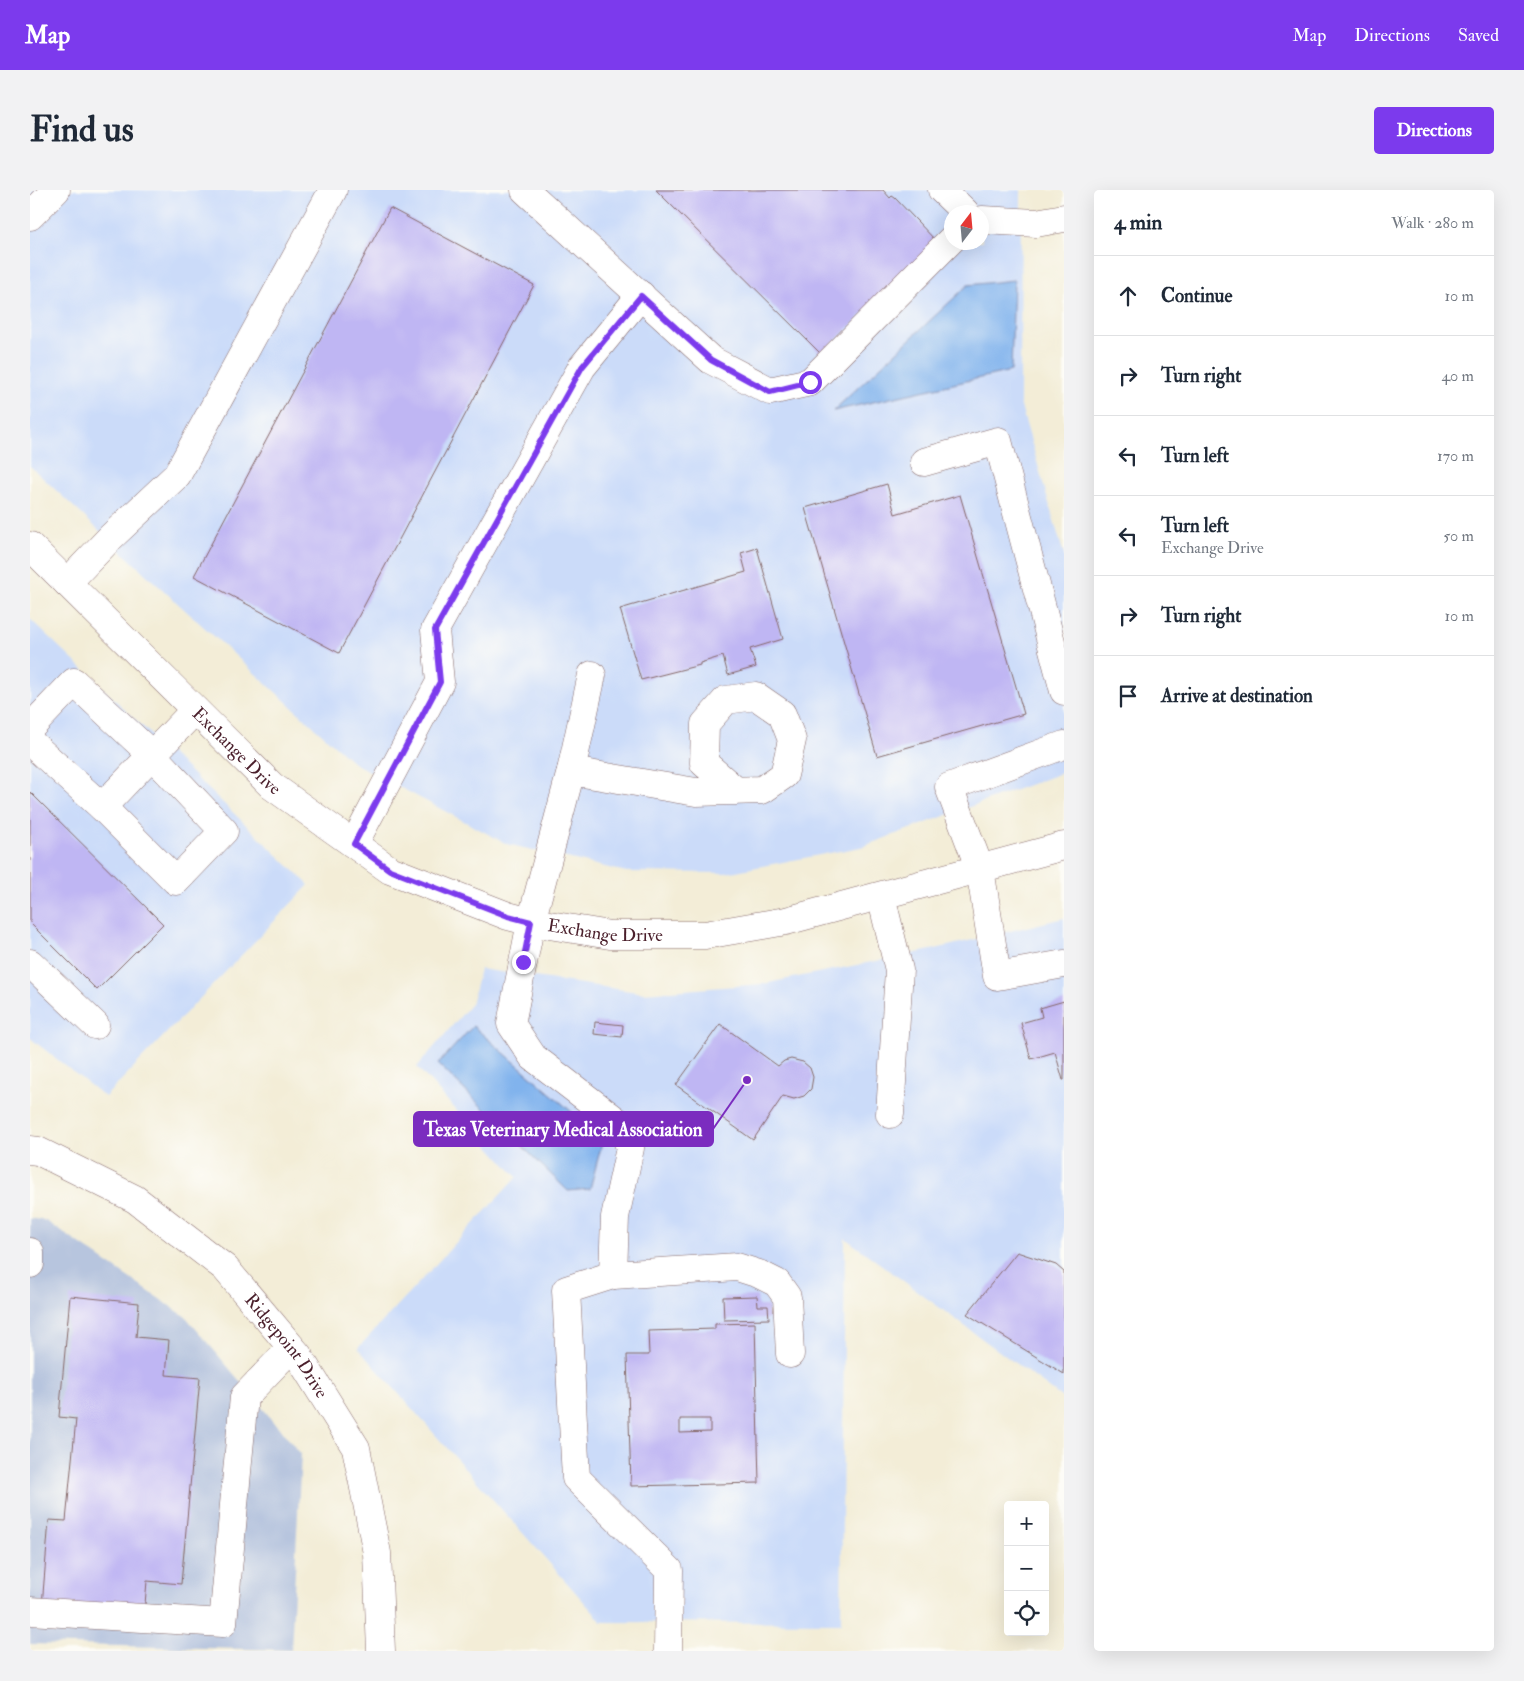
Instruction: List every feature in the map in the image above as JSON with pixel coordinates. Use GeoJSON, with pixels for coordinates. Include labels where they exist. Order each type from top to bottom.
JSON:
{"type":"FeatureCollection","features":[{"type":"Feature","properties":{"kind":"street"},"geometry":{"type":"LineString","coordinates":[[30,216],[56,190]]}},
{"type":"Feature","properties":{"kind":"street"},"geometry":{"type":"LineString","coordinates":[[67,583],[111,537],[177,475],[333,190]]}},
{"type":"Feature","properties":{"kind":"street"},"geometry":{"type":"LineString","coordinates":[[526,190],[711,360],[770,392],[810,382],[944,247]]}},
{"type":"Feature","properties":{"kind":"street"},"geometry":{"type":"LineString","coordinates":[[942,190],[958,205]]}},
{"type":"Feature","properties":{"kind":"street"},"geometry":{"type":"LineString","coordinates":[[989,220],[1036,223],[1064,218]]}},
{"type":"Feature","properties":{"kind":"street"},"geometry":{"type":"LineString","coordinates":[[354,844],[440,682],[435,630],[582,367],[641,296]]}},
{"type":"Feature","properties":{"kind":"street"},"geometry":{"type":"LineString","coordinates":[[924,462],[998,441],[1064,691]]}},
{"type":"Feature","properties":{"kind":"street","name":"Exchange Drive"},"geometry":{"type":"LineString","coordinates":[[30,546],[272,786],[390,870],[508,916],[531,922],[610,935],[704,935],[786,922],[1064,846]]}},
{"type":"Feature","properties":{"kind":"street"},"geometry":{"type":"LineString","coordinates":[[592,675],[571,771],[531,922],[511,1024],[533,1057],[623,1126],[630,1148],[615,1217],[614,1275]]}},
{"type":"Feature","properties":{"kind":"street"},"geometry":{"type":"LineString","coordinates":[[30,742],[102,807],[176,882],[224,831],[152,755],[74,682],[36,711]]}},
{"type":"Feature","properties":{"kind":"street"},"geometry":{"type":"LineString","coordinates":[[102,807],[195,710]]}},
{"type":"Feature","properties":{"kind":"street"},"geometry":{"type":"LineString","coordinates":[[1064,745],[949,787],[980,869],[998,976],[1064,964]]}},
{"type":"Feature","properties":{"kind":"street"},"geometry":{"type":"LineString","coordinates":[[571,771],[696,792],[736,791]]}},
{"type":"Feature","properties":{"kind":"street"},"geometry":{"type":"LineString","coordinates":[[881,896],[899,970],[890,1114]]}},
{"type":"Feature","properties":{"kind":"street"},"geometry":{"type":"LineString","coordinates":[[30,963],[95,1025]]}},
{"type":"Feature","properties":{"kind":"street","name":"Ridgepoint Drive"},"geometry":{"type":"LineString","coordinates":[[30,1150],[38,1151],[135,1199],[225,1268],[298,1355],[356,1448],[378,1553],[381,1651]]}},
{"type":"Feature","properties":{"kind":"street"},"geometry":{"type":"LineString","coordinates":[[30,1252],[30,1264]]}},
{"type":"Feature","properties":{"kind":"street"},"geometry":{"type":"LineString","coordinates":[[668,1651],[669,1570],[576,1478],[566,1290],[614,1275],[737,1267],[759,1274],[777,1283],[787,1297],[790,1354]]}},
{"type":"Feature","properties":{"kind":"street"},"geometry":{"type":"LineString","coordinates":[[30,1611],[224,1623],[244,1397],[292,1348]]}},
{"type":"Feature","properties":{"kind":"shaded area"},"geometry":{"type":"Polygon","coordinates":[[[30,190],[1021,190],[1020,403],[1064,555],[1064,772],[861,847],[726,873],[626,872],[507,844],[354,763],[152,580],[30,466],[30,190]]]}},
{"type":"Feature","properties":{"kind":"shaded area"},"geometry":{"type":"Polygon","coordinates":[[[30,619],[309,885],[105,1097],[30,1038],[30,619]]]}},
{"type":"Feature","properties":{"kind":"shaded area"},"geometry":{"type":"Polygon","coordinates":[[[1064,918],[1064,1399],[845,1238],[841,1623],[602,1622],[358,1348],[517,1177],[417,1067],[471,1004],[480,969],[644,993],[763,984],[931,950],[1064,918]]]}},
{"type":"Feature","properties":{"kind":"shaded area"},"geometry":{"type":"Polygon","coordinates":[[[30,1218],[46,1221],[186,1317],[301,1454],[291,1650],[30,1644],[30,1218]]]}},
{"type":"Feature","properties":{"kind":"water"},"geometry":{"type":"Polygon","coordinates":[[[1014,280],[1011,371],[833,411],[968,285],[1014,280]]]}},
{"type":"Feature","properties":{"kind":"water"},"geometry":{"type":"Polygon","coordinates":[[[473,1026],[603,1139],[590,1189],[568,1191],[438,1064],[473,1026]]]}},
{"type":"Feature","properties":{"kind":"building"},"geometry":{"type":"Polygon","coordinates":[[[656,190],[883,190],[890,198],[892,196],[895,198],[937,242],[821,354],[656,190]]]}},
{"type":"Feature","properties":{"kind":"building"},"geometry":{"type":"Polygon","coordinates":[[[390,208],[534,285],[339,653],[194,576],[390,208]]]}},
{"type":"Feature","properties":{"kind":"building"},"geometry":{"type":"Polygon","coordinates":[[[887,484],[895,514],[960,495],[1024,714],[877,756],[805,508],[887,484]]]}},
{"type":"Feature","properties":{"kind":"building"},"geometry":{"type":"Polygon","coordinates":[[[757,548],[783,639],[750,649],[756,667],[728,675],[723,656],[700,663],[700,665],[641,680],[620,609],[746,572],[741,553],[757,548]]]}},
{"type":"Feature","properties":{"kind":"building"},"geometry":{"type":"Polygon","coordinates":[[[30,792],[163,924],[97,990],[30,923],[30,792]]]}},
{"type":"Feature","properties":{"kind":"building"},"geometry":{"type":"Polygon","coordinates":[[[1064,1001],[1063,1080],[1055,1052],[1031,1059],[1021,1023],[1042,1017],[1040,1008],[1064,1001]]]}},
{"type":"Feature","properties":{"kind":"building"},"geometry":{"type":"Polygon","coordinates":[[[595,1022],[623,1025],[622,1037],[594,1034],[595,1022]]]}},
{"type":"Feature","properties":{"kind":"building"},"geometry":{"type":"Polygon","coordinates":[[[720,1024],[778,1066],[784,1061],[791,1059],[803,1062],[810,1068],[813,1077],[811,1089],[804,1096],[794,1099],[783,1096],[753,1140],[676,1085],[720,1024]]]}},
{"type":"Feature","properties":{"kind":"building"},"geometry":{"type":"Polygon","coordinates":[[[1017,1252],[1056,1265],[1064,1272],[1064,1374],[967,1314],[1017,1252]]]}},
{"type":"Feature","properties":{"kind":"building"},"geometry":{"type":"Polygon","coordinates":[[[70,1296],[139,1303],[136,1337],[169,1340],[166,1375],[200,1378],[181,1584],[147,1581],[144,1616],[42,1606],[49,1520],[66,1521],[76,1419],[59,1417],[70,1296]]]}},
{"type":"Feature","properties":{"kind":"building"},"geometry":{"type":"Polygon","coordinates":[[[757,1296],[758,1306],[768,1306],[769,1319],[724,1320],[723,1297],[757,1296]]]}},
{"type":"Feature","properties":{"kind":"building"},"geometry":{"type":"Polygon","coordinates":[[[755,1323],[759,1483],[631,1486],[627,1355],[649,1355],[648,1331],[715,1329],[715,1324],[755,1323]],[[680,1419],[680,1433],[710,1432],[710,1419],[680,1419]]]}},
{"type":"Feature","properties":{"kind":"place","name":"Texas Veterinary Medical Association"},"geometry":{"type":"Point","coordinates":[747,1080]}},
{"type":"Feature","properties":{"kind":"route"},"geometry":{"type":"LineString","coordinates":[[523,962],[531,922],[508,916],[390,870],[354,844],[440,682],[435,630],[582,367],[641,296],[711,360],[770,392],[810,382]]}}]}
